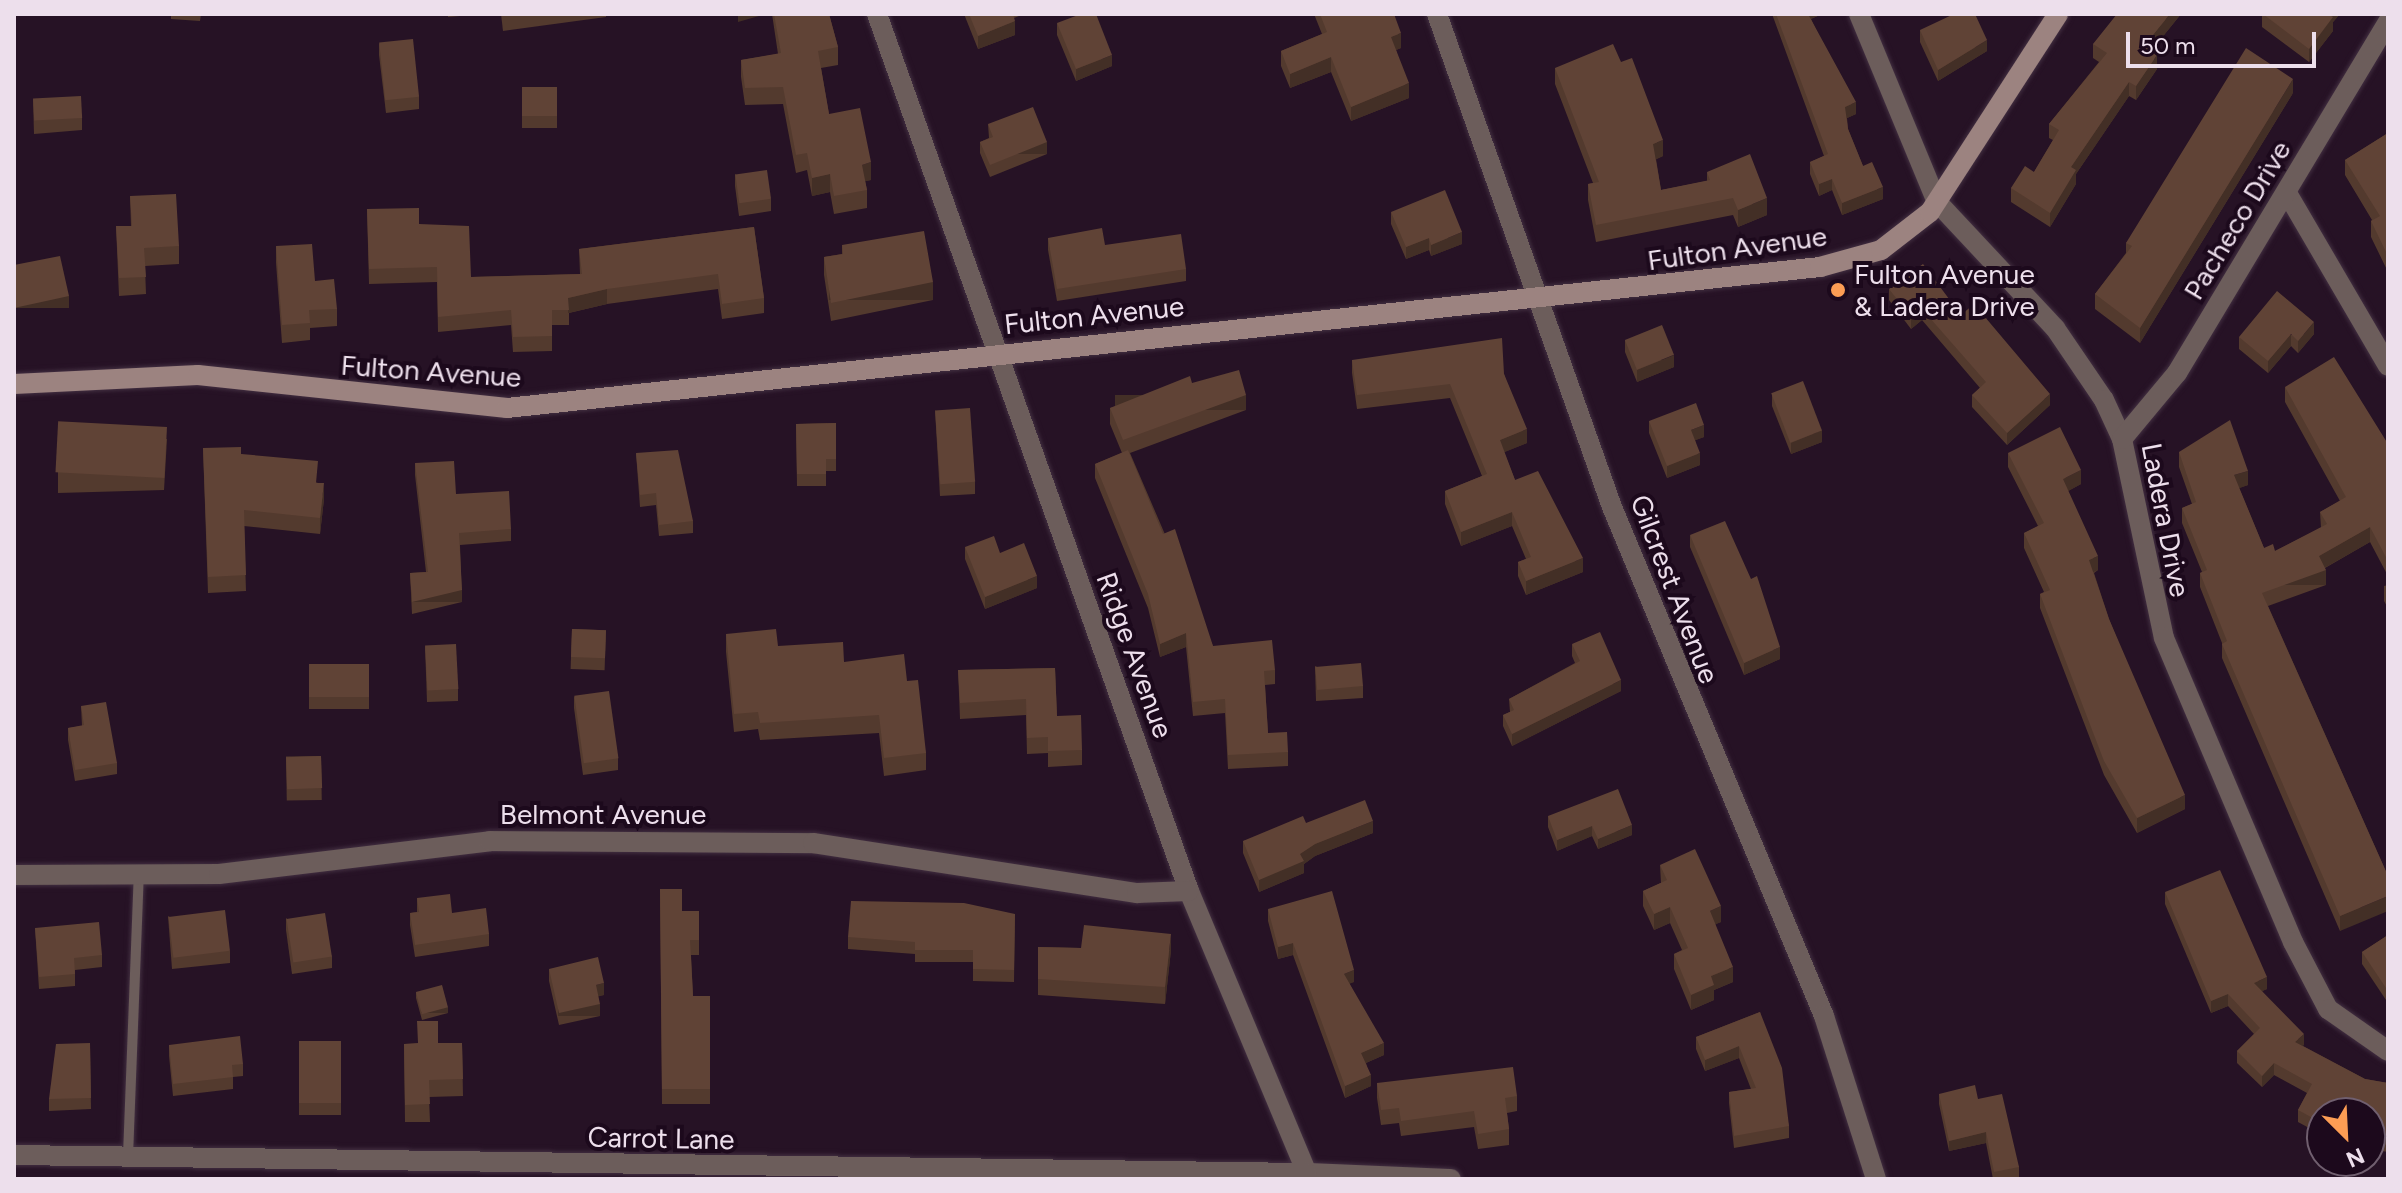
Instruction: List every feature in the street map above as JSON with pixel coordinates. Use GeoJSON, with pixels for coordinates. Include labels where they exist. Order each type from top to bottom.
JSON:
{"type":"FeatureCollection","features":[{"type":"Feature","properties":{"kind":"street","name":"Ridge Avenue"},"geometry":{"type":"LineString","coordinates":[[877,14],[1189,891],[1307,1173]]}},
{"type":"Feature","properties":{"kind":"street","name":"Gilcrest Avenue"},"geometry":{"type":"LineString","coordinates":[[1437,14],[1663,643],[1846,1073],[1876,1179]]}},
{"type":"Feature","properties":{"kind":"street","name":"Ladera Drive"},"geometry":{"type":"LineString","coordinates":[[1859,14],[1937,202],[2055,328],[2122,439],[2164,638],[2293,942],[2328,1009],[2388,1051]]}},
{"type":"Feature","properties":{"kind":"street","name":"Fulton Avenue"},"geometry":{"type":"LineString","coordinates":[[14,384],[198,375],[507,408],[1540,298],[1857,259],[1909,233],[1937,202],[2058,14]]}},
{"type":"Feature","properties":{"kind":"street","name":"Pacheco Drive"},"geometry":{"type":"LineString","coordinates":[[2122,439],[2177,373],[2388,22]]}},
{"type":"Feature","properties":{"kind":"street"},"geometry":{"type":"LineString","coordinates":[[2287,193],[2388,366]]}},
{"type":"Feature","properties":{"kind":"street","name":"Belmont Avenue"},"geometry":{"type":"LineString","coordinates":[[14,875],[264,871],[490,841],[813,843],[1137,893],[1189,891]]}},
{"type":"Feature","properties":{"kind":"street","name":"Carrot Lane"},"geometry":{"type":"LineString","coordinates":[[14,1155],[1307,1173]]}},
{"type":"Feature","properties":{"kind":"street"},"geometry":{"type":"LineString","coordinates":[[1307,1173],[1451,1179]]}},
{"type":"Feature","properties":{"kind":"lane"},"geometry":{"type":"LineString","coordinates":[[128,1156],[139,875]]}},
{"type":"Feature","properties":{"kind":"building"},"geometry":{"type":"Polygon","coordinates":[[[774,14],[829,14],[838,47],[818,51],[829,114],[860,108],[871,162],[862,165],[867,190],[834,196],[830,174],[812,178],[807,153],[796,155],[783,87],[745,88],[741,60],[781,53],[774,14]]]}},
{"type":"Feature","properties":{"kind":"building"},"geometry":{"type":"Polygon","coordinates":[[[969,14],[1013,14],[1015,21],[978,36],[969,14]]]}},
{"type":"Feature","properties":{"kind":"building"},"geometry":{"type":"Polygon","coordinates":[[[1081,14],[1096,14],[1112,55],[1076,69],[1057,23],[1081,14]]]}},
{"type":"Feature","properties":{"kind":"building"},"geometry":{"type":"Polygon","coordinates":[[[1320,14],[1394,14],[1401,33],[1391,37],[1409,83],[1351,107],[1331,57],[1290,74],[1281,51],[1327,32],[1320,14]]]}},
{"type":"Feature","properties":{"kind":"building"},"geometry":{"type":"Polygon","coordinates":[[[1776,14],[1808,14],[1856,102],[1845,107],[1848,129],[1863,166],[1872,162],[1883,187],[1842,203],[1832,179],[1819,184],[1810,162],[1828,154],[1776,14]]]}},
{"type":"Feature","properties":{"kind":"building"},"geometry":{"type":"Polygon","coordinates":[[[1954,14],[1975,14],[1987,40],[1938,70],[1920,30],[1954,14]]]}},
{"type":"Feature","properties":{"kind":"building"},"geometry":{"type":"Polygon","coordinates":[[[2117,14],[2170,14],[2144,46],[2157,55],[2136,86],[2129,82],[2071,167],[2076,170],[2050,213],[2011,188],[2025,166],[2034,172],[2059,130],[2049,124],[2107,53],[2093,44],[2117,14]]]}},
{"type":"Feature","properties":{"kind":"building"},"geometry":{"type":"Polygon","coordinates":[[[2263,14],[2328,14],[2333,17],[2309,49],[2263,14]]]}},
{"type":"Feature","properties":{"kind":"building"},"geometry":{"type":"Polygon","coordinates":[[[413,39],[419,97],[385,100],[379,43],[413,39]]]}},
{"type":"Feature","properties":{"kind":"building"},"geometry":{"type":"Polygon","coordinates":[[[1613,44],[1621,62],[1632,58],[1663,140],[1653,144],[1661,190],[1710,180],[1707,172],[1750,154],[1767,198],[1738,210],[1733,198],[1596,225],[1588,184],[1599,182],[1555,68],[1613,44]]]}},
{"type":"Feature","properties":{"kind":"building"},"geometry":{"type":"Polygon","coordinates":[[[2246,48],[2293,79],[2140,328],[2095,294],[2132,246],[2126,243],[2246,48]]]}},
{"type":"Feature","properties":{"kind":"building"},"geometry":{"type":"Polygon","coordinates":[[[522,87],[557,87],[557,116],[522,116],[522,87]]]}},
{"type":"Feature","properties":{"kind":"building"},"geometry":{"type":"Polygon","coordinates":[[[81,96],[82,118],[34,120],[33,99],[81,96]]]}},
{"type":"Feature","properties":{"kind":"building"},"geometry":{"type":"Polygon","coordinates":[[[1033,107],[1047,142],[990,165],[980,142],[993,137],[988,124],[1033,107]]]}},
{"type":"Feature","properties":{"kind":"building"},"geometry":{"type":"Polygon","coordinates":[[[2388,133],[2388,256],[2371,221],[2380,216],[2345,160],[2388,133]]]}},
{"type":"Feature","properties":{"kind":"building"},"geometry":{"type":"Polygon","coordinates":[[[767,170],[771,199],[739,203],[735,174],[767,170]]]}},
{"type":"Feature","properties":{"kind":"building"},"geometry":{"type":"Polygon","coordinates":[[[1445,190],[1462,232],[1431,245],[1429,238],[1406,247],[1391,212],[1445,190]]]}},
{"type":"Feature","properties":{"kind":"building"},"geometry":{"type":"Polygon","coordinates":[[[176,194],[179,246],[144,248],[146,277],[119,278],[116,226],[132,226],[130,196],[176,194]]]}},
{"type":"Feature","properties":{"kind":"building"},"geometry":{"type":"Polygon","coordinates":[[[419,208],[419,224],[469,226],[471,277],[582,274],[579,249],[754,227],[764,298],[722,304],[718,274],[607,289],[568,298],[569,310],[552,310],[552,336],[513,337],[511,310],[438,317],[437,267],[369,269],[367,209],[419,208]]]}},
{"type":"Feature","properties":{"kind":"building"},"geometry":{"type":"Polygon","coordinates":[[[1102,228],[1105,245],[1181,234],[1186,269],[1057,289],[1048,238],[1102,228]]]}},
{"type":"Feature","properties":{"kind":"building"},"geometry":{"type":"Polygon","coordinates":[[[924,231],[933,282],[831,303],[824,257],[843,254],[842,245],[924,231]]]}},
{"type":"Feature","properties":{"kind":"building"},"geometry":{"type":"Polygon","coordinates":[[[312,244],[315,281],[334,279],[337,309],[309,310],[310,323],[282,325],[276,246],[312,244]]]}},
{"type":"Feature","properties":{"kind":"building"},"geometry":{"type":"Polygon","coordinates":[[[60,256],[69,296],[14,308],[14,265],[60,256]]]}},
{"type":"Feature","properties":{"kind":"building"},"geometry":{"type":"Polygon","coordinates":[[[1923,264],[1961,315],[1974,304],[2050,394],[2007,433],[1972,395],[1986,382],[1922,309],[1911,317],[1889,289],[1923,264]]]}},
{"type":"Feature","properties":{"kind":"building"},"geometry":{"type":"Polygon","coordinates":[[[2277,291],[2314,322],[2298,341],[2291,334],[2268,361],[2239,337],[2277,291]]]}},
{"type":"Feature","properties":{"kind":"building"},"geometry":{"type":"Polygon","coordinates":[[[1662,325],[1674,355],[1637,370],[1625,340],[1662,325]]]}},
{"type":"Feature","properties":{"kind":"building"},"geometry":{"type":"Polygon","coordinates":[[[1502,338],[1504,374],[1527,429],[1500,440],[1515,480],[1538,471],[1583,558],[1526,581],[1518,562],[1531,557],[1512,512],[1461,532],[1445,491],[1487,474],[1450,384],[1357,395],[1352,360],[1502,338]]]}},
{"type":"Feature","properties":{"kind":"building"},"geometry":{"type":"Polygon","coordinates":[[[2334,357],[2388,444],[2388,561],[2370,527],[2319,556],[2326,570],[2262,593],[2388,876],[2388,896],[2340,916],[2222,644],[2227,641],[2200,573],[2207,570],[2182,508],[2196,502],[2179,452],[2230,420],[2248,471],[2234,475],[2264,548],[2273,544],[2275,551],[2327,524],[2320,512],[2346,497],[2285,387],[2334,357]]]}},
{"type":"Feature","properties":{"kind":"building"},"geometry":{"type":"Polygon","coordinates":[[[1239,370],[1246,395],[1123,440],[1110,408],[1190,376],[1192,383],[1239,370]]]}},
{"type":"Feature","properties":{"kind":"building"},"geometry":{"type":"Polygon","coordinates":[[[1803,381],[1822,430],[1790,443],[1771,393],[1803,381]]]}},
{"type":"Feature","properties":{"kind":"building"},"geometry":{"type":"Polygon","coordinates":[[[1696,403],[1704,425],[1691,430],[1700,453],[1667,466],[1649,421],[1696,403]]]}},
{"type":"Feature","properties":{"kind":"building"},"geometry":{"type":"Polygon","coordinates":[[[970,408],[975,482],[940,484],[935,410],[970,408]]]}},
{"type":"Feature","properties":{"kind":"building"},"geometry":{"type":"Polygon","coordinates":[[[58,421],[167,427],[164,478],[55,472],[58,421]]]}},
{"type":"Feature","properties":{"kind":"building"},"geometry":{"type":"Polygon","coordinates":[[[836,423],[836,459],[826,459],[826,474],[797,474],[796,424],[836,423]]]}},
{"type":"Feature","properties":{"kind":"building"},"geometry":{"type":"Polygon","coordinates":[[[2060,427],[2081,470],[2063,479],[2098,556],[2089,560],[2109,619],[2185,795],[2137,818],[2104,761],[2040,594],[2050,590],[2024,533],[2044,523],[2008,453],[2060,427]]]}},
{"type":"Feature","properties":{"kind":"building"},"geometry":{"type":"Polygon","coordinates":[[[241,447],[241,454],[318,461],[316,483],[324,483],[320,518],[244,510],[246,575],[208,577],[203,448],[241,447]]]}},
{"type":"Feature","properties":{"kind":"building"},"geometry":{"type":"Polygon","coordinates":[[[678,450],[693,521],[659,525],[656,493],[640,495],[636,453],[678,450]]]}},
{"type":"Feature","properties":{"kind":"building"},"geometry":{"type":"Polygon","coordinates":[[[1128,450],[1163,534],[1175,529],[1213,646],[1272,640],[1275,670],[1264,671],[1268,733],[1287,732],[1288,752],[1228,755],[1225,699],[1193,702],[1186,633],[1160,644],[1148,594],[1095,464],[1128,450]]]}},
{"type":"Feature","properties":{"kind":"building"},"geometry":{"type":"Polygon","coordinates":[[[454,461],[456,494],[509,491],[511,529],[459,533],[462,590],[412,602],[410,573],[428,572],[415,463],[454,461]]]}},
{"type":"Feature","properties":{"kind":"building"},"geometry":{"type":"Polygon","coordinates":[[[1725,521],[1751,579],[1757,576],[1780,647],[1744,663],[1690,535],[1725,521]]]}},
{"type":"Feature","properties":{"kind":"building"},"geometry":{"type":"Polygon","coordinates":[[[994,536],[1000,553],[1024,543],[1037,576],[985,597],[965,547],[994,536]]]}},
{"type":"Feature","properties":{"kind":"building"},"geometry":{"type":"Polygon","coordinates":[[[572,629],[606,630],[605,658],[571,657],[572,629]]]}},
{"type":"Feature","properties":{"kind":"building"},"geometry":{"type":"Polygon","coordinates":[[[776,629],[778,646],[843,642],[844,662],[904,654],[907,681],[918,680],[926,753],[884,758],[879,715],[760,723],[758,712],[734,714],[726,634],[776,629]]]}},
{"type":"Feature","properties":{"kind":"building"},"geometry":{"type":"Polygon","coordinates":[[[1600,632],[1621,680],[1512,734],[1503,715],[1514,710],[1509,699],[1580,661],[1572,644],[1600,632]]]}},
{"type":"Feature","properties":{"kind":"building"},"geometry":{"type":"Polygon","coordinates":[[[456,644],[458,689],[427,691],[425,646],[456,644]]]}},
{"type":"Feature","properties":{"kind":"building"},"geometry":{"type":"Polygon","coordinates":[[[1361,663],[1363,686],[1317,690],[1315,667],[1361,663]]]}},
{"type":"Feature","properties":{"kind":"building"},"geometry":{"type":"Polygon","coordinates":[[[309,664],[369,664],[369,697],[309,697],[309,664]]]}},
{"type":"Feature","properties":{"kind":"building"},"geometry":{"type":"Polygon","coordinates":[[[1055,668],[1057,716],[1081,715],[1082,750],[1048,751],[1048,737],[1027,738],[1026,699],[960,703],[958,670],[1055,668]]]}},
{"type":"Feature","properties":{"kind":"building"},"geometry":{"type":"Polygon","coordinates":[[[609,691],[618,758],[584,763],[574,696],[609,691]]]}},
{"type":"Feature","properties":{"kind":"building"},"geometry":{"type":"Polygon","coordinates":[[[106,702],[117,763],[75,770],[68,728],[84,725],[81,706],[106,702]]]}},
{"type":"Feature","properties":{"kind":"building"},"geometry":{"type":"Polygon","coordinates":[[[321,756],[322,788],[287,789],[286,757],[321,756]]]}},
{"type":"Feature","properties":{"kind":"building"},"geometry":{"type":"Polygon","coordinates":[[[1618,789],[1632,825],[1598,839],[1592,826],[1557,840],[1548,816],[1618,789]]]}},
{"type":"Feature","properties":{"kind":"building"},"geometry":{"type":"Polygon","coordinates":[[[1365,800],[1373,821],[1315,844],[1300,854],[1304,861],[1259,880],[1243,841],[1303,816],[1306,823],[1365,800]]]}},
{"type":"Feature","properties":{"kind":"building"},"geometry":{"type":"Polygon","coordinates":[[[1695,849],[1721,906],[1710,911],[1733,967],[1711,976],[1714,985],[1691,995],[1674,954],[1688,948],[1670,907],[1654,914],[1643,891],[1667,880],[1660,865],[1695,849]]]}},
{"type":"Feature","properties":{"kind":"building"},"geometry":{"type":"Polygon","coordinates":[[[2220,870],[2267,977],[2254,983],[2304,1034],[2295,1042],[2365,1079],[2388,1083],[2388,1140],[2386,1097],[2306,1097],[2306,1114],[2298,1110],[2312,1084],[2274,1063],[2262,1076],[2237,1051],[2260,1028],[2228,994],[2211,1001],[2165,892],[2220,870]]]}},
{"type":"Feature","properties":{"kind":"building"},"geometry":{"type":"Polygon","coordinates":[[[660,889],[682,889],[682,911],[699,911],[699,940],[690,940],[693,996],[710,996],[710,1089],[662,1089],[660,889]]]}},
{"type":"Feature","properties":{"kind":"building"},"geometry":{"type":"Polygon","coordinates":[[[1332,891],[1354,970],[1344,974],[1384,1043],[1361,1053],[1371,1075],[1345,1086],[1293,943],[1278,947],[1268,909],[1332,891]]]}},
{"type":"Feature","properties":{"kind":"building"},"geometry":{"type":"Polygon","coordinates":[[[450,894],[452,913],[486,908],[489,934],[415,945],[410,913],[419,912],[417,898],[450,894]]]}},
{"type":"Feature","properties":{"kind":"building"},"geometry":{"type":"Polygon","coordinates":[[[851,901],[964,903],[1015,914],[1014,970],[973,969],[973,950],[915,950],[915,942],[848,937],[851,901]]]}},
{"type":"Feature","properties":{"kind":"building"},"geometry":{"type":"Polygon","coordinates":[[[225,910],[230,951],[173,958],[168,917],[225,910]]]}},
{"type":"Feature","properties":{"kind":"building"},"geometry":{"type":"Polygon","coordinates":[[[325,913],[332,956],[293,963],[286,919],[325,913]]]}},
{"type":"Feature","properties":{"kind":"building"},"geometry":{"type":"Polygon","coordinates":[[[99,922],[102,955],[74,958],[75,974],[39,977],[35,928],[99,922]]]}},
{"type":"Feature","properties":{"kind":"building"},"geometry":{"type":"Polygon","coordinates":[[[1084,925],[1171,934],[1165,987],[1038,979],[1038,947],[1081,948],[1084,925]]]}},
{"type":"Feature","properties":{"kind":"building"},"geometry":{"type":"Polygon","coordinates":[[[2388,935],[2388,991],[2362,952],[2388,935]]]}},
{"type":"Feature","properties":{"kind":"building"},"geometry":{"type":"Polygon","coordinates":[[[598,957],[604,983],[596,985],[600,1004],[559,1013],[549,969],[598,957]]]}},
{"type":"Feature","properties":{"kind":"building"},"geometry":{"type":"Polygon","coordinates":[[[442,985],[448,1007],[422,1014],[416,992],[442,985]]]}},
{"type":"Feature","properties":{"kind":"building"},"geometry":{"type":"Polygon","coordinates":[[[1760,1012],[1782,1068],[1789,1126],[1734,1136],[1729,1092],[1756,1088],[1739,1046],[1705,1060],[1696,1037],[1760,1012]]]}},
{"type":"Feature","properties":{"kind":"building"},"geometry":{"type":"Polygon","coordinates":[[[417,1021],[438,1021],[438,1043],[462,1043],[463,1079],[429,1080],[430,1104],[405,1105],[404,1044],[418,1043],[417,1021]]]}},
{"type":"Feature","properties":{"kind":"building"},"geometry":{"type":"Polygon","coordinates":[[[240,1036],[243,1064],[232,1065],[233,1077],[173,1084],[169,1045],[240,1036]]]}},
{"type":"Feature","properties":{"kind":"building"},"geometry":{"type":"Polygon","coordinates":[[[299,1041],[341,1041],[341,1103],[299,1103],[299,1041]]]}},
{"type":"Feature","properties":{"kind":"building"},"geometry":{"type":"Polygon","coordinates":[[[90,1043],[91,1098],[49,1099],[56,1044],[90,1043]]]}},
{"type":"Feature","properties":{"kind":"building"},"geometry":{"type":"Polygon","coordinates":[[[1513,1067],[1517,1096],[1505,1098],[1509,1129],[1478,1134],[1474,1111],[1401,1121],[1399,1108],[1381,1110],[1377,1083],[1513,1067]]]}},
{"type":"Feature","properties":{"kind":"building"},"geometry":{"type":"Polygon","coordinates":[[[1975,1085],[1978,1099],[2002,1094],[2019,1167],[1994,1172],[1986,1132],[1949,1141],[1939,1094],[1975,1085]]]}},
{"type":"Feature","properties":{"kind":"place","name":"Fulton Avenue & Ladera Drive"},"geometry":{"type":"Point","coordinates":[1838,290]}}]}
